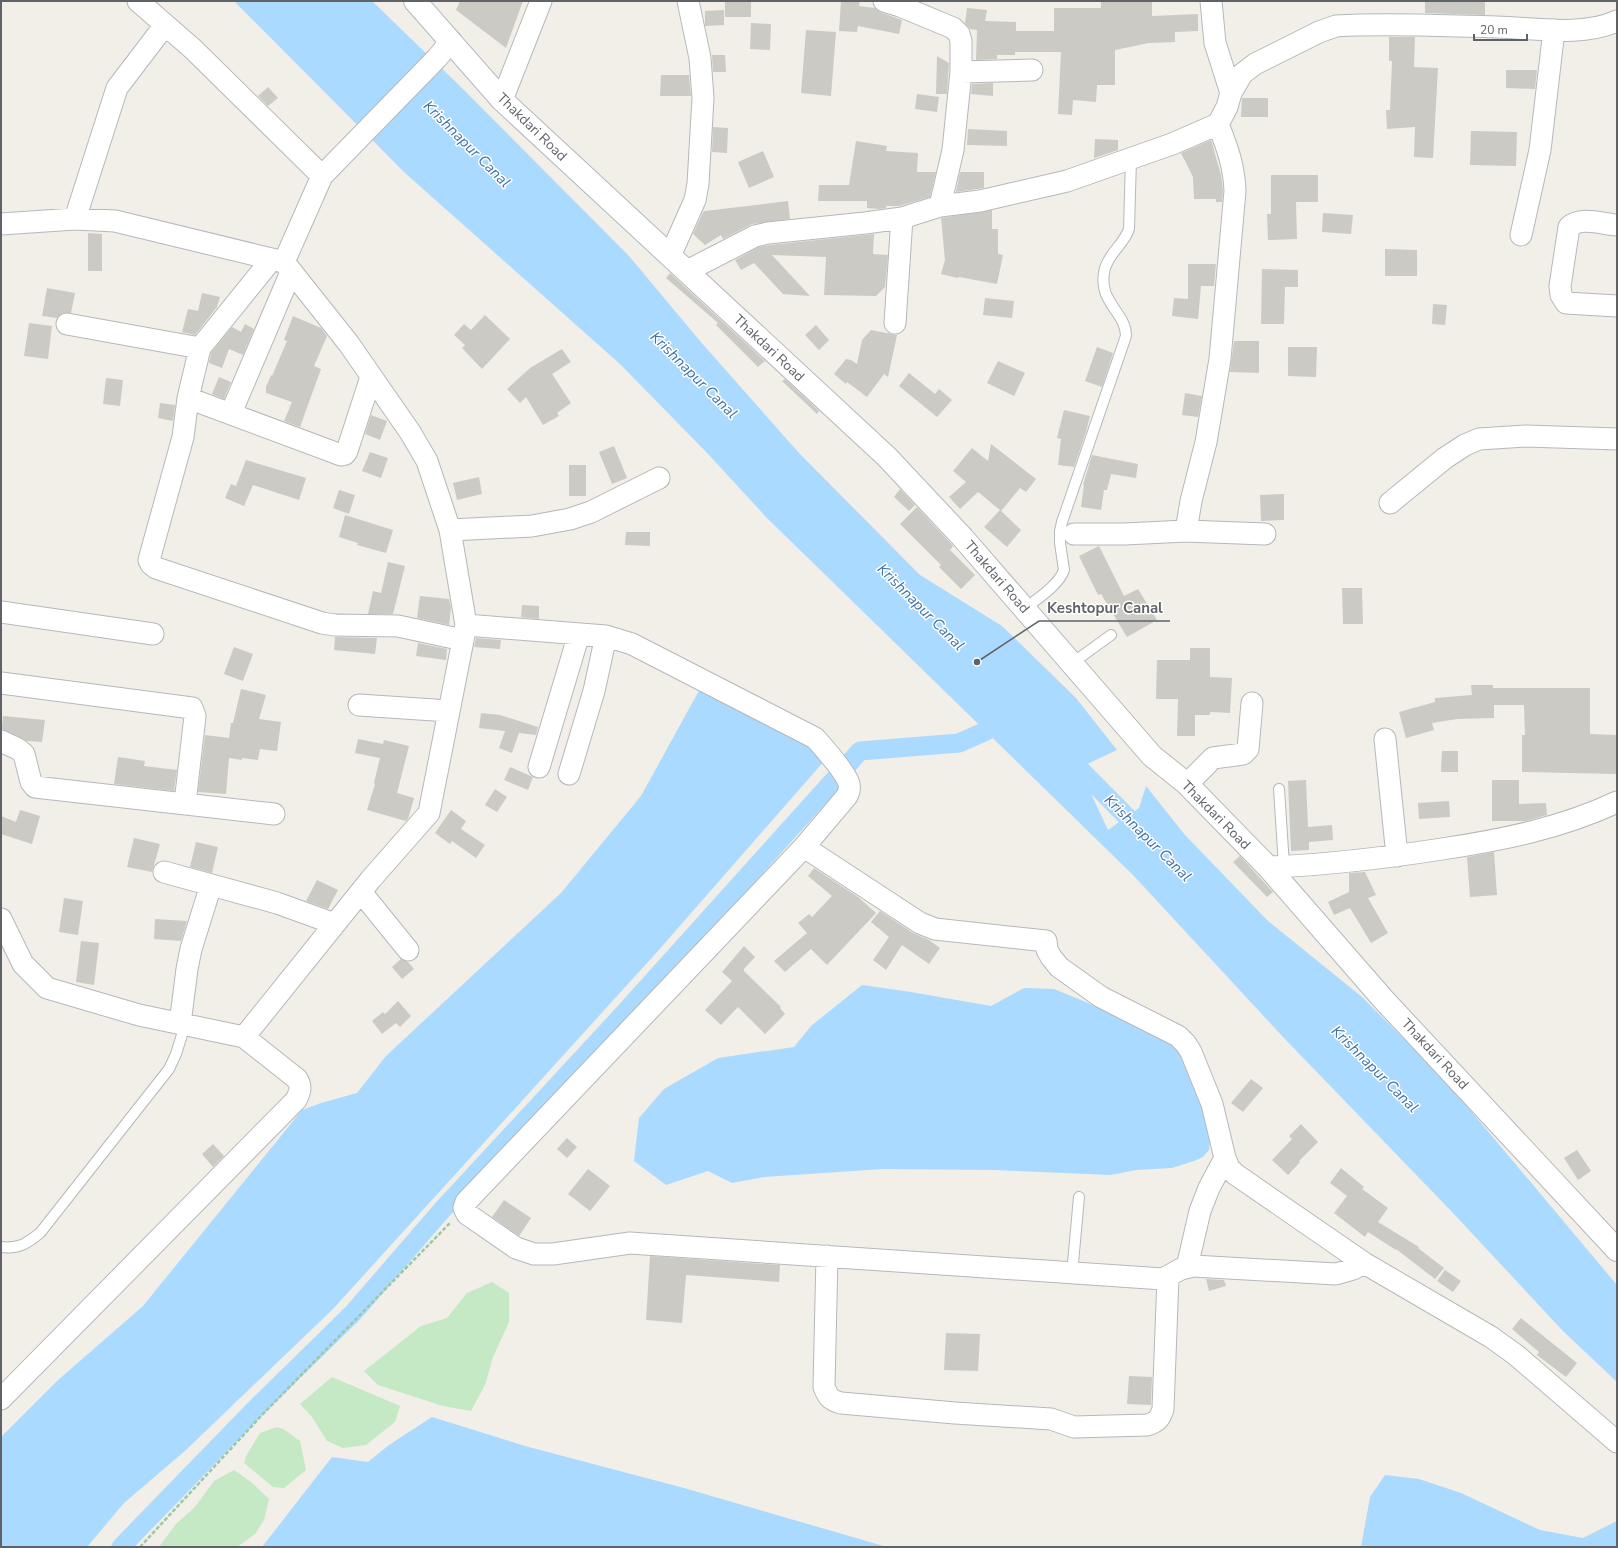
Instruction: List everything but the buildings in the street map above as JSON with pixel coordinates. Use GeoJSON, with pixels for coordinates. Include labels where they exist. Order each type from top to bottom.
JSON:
{"type":"FeatureCollection","features":[{"type":"Feature","properties":{"kind":"street"},"geometry":{"type":"LineString","coordinates":[[138,1],[198,54],[322,176]]}},
{"type":"Feature","properties":{"kind":"street","name":"Thakdari Road"},"geometry":{"type":"LineString","coordinates":[[415,1],[502,100],[886,457],[963,538],[1152,756],[1187,784],[1276,866],[1383,999],[1617,1250]]}},
{"type":"Feature","properties":{"kind":"street"},"geometry":{"type":"LineString","coordinates":[[502,100],[541,1]]}},
{"type":"Feature","properties":{"kind":"street"},"geometry":{"type":"LineString","coordinates":[[670,256],[695,200],[698,184],[703,98],[700,58],[688,1]]}},
{"type":"Feature","properties":{"kind":"street"},"geometry":{"type":"LineString","coordinates":[[884,1],[953,28],[959,34],[961,41],[961,72],[953,150],[940,206]]}},
{"type":"Feature","properties":{"kind":"street"},"geometry":{"type":"LineString","coordinates":[[1211,1],[1214,43],[1231,93]]}},
{"type":"Feature","properties":{"kind":"street"},"geometry":{"type":"LineString","coordinates":[[687,271],[756,236],[768,233],[902,218],[940,206],[980,200],[1067,181],[1172,144],[1218,124],[1231,93],[1242,74],[1255,64],[1319,32],[1336,26],[1579,30],[1611,24],[1617,21]]}},
{"type":"Feature","properties":{"kind":"street"},"geometry":{"type":"LineString","coordinates":[[75,219],[111,102],[117,88],[165,24]]}},
{"type":"Feature","properties":{"kind":"street"},"geometry":{"type":"LineString","coordinates":[[1521,234],[1540,150],[1554,30]]}},
{"type":"Feature","properties":{"kind":"street"},"geometry":{"type":"LineString","coordinates":[[230,413],[282,264],[322,176],[437,58],[451,41]]}},
{"type":"Feature","properties":{"kind":"street"},"geometry":{"type":"LineString","coordinates":[[961,72],[1032,70]]}},
{"type":"Feature","properties":{"kind":"street"},"geometry":{"type":"LineString","coordinates":[[1186,531],[1191,501],[1206,442],[1220,359],[1236,191],[1235,174],[1231,159],[1218,124]]}},
{"type":"Feature","properties":{"kind":"street"},"geometry":{"type":"LineString","coordinates":[[895,323],[902,218]]}},
{"type":"Feature","properties":{"kind":"street"},"geometry":{"type":"LineString","coordinates":[[1,224],[75,219],[115,221],[282,264],[349,344],[410,432],[427,461],[450,530],[464,633],[428,813],[361,892],[244,1037]]}},
{"type":"Feature","properties":{"kind":"street"},"geometry":{"type":"LineString","coordinates":[[1617,226],[1584,221],[1575,222],[1569,227],[1560,286],[1561,295],[1566,303],[1617,306]]}},
{"type":"Feature","properties":{"kind":"street"},"geometry":{"type":"LineString","coordinates":[[282,264],[200,348],[188,398],[184,437],[150,560],[151,564],[156,568],[335,625],[398,626],[464,633],[579,634],[606,636],[632,644],[815,738],[829,753],[848,782],[849,790],[847,796],[804,847],[466,1202],[464,1208],[467,1214],[516,1248],[534,1254],[553,1254],[630,1243],[1163,1279],[1187,1267],[1336,1274],[1353,1269],[1364,1263]]}},
{"type":"Feature","properties":{"kind":"street"},"geometry":{"type":"LineString","coordinates":[[66,324],[200,348]]}},
{"type":"Feature","properties":{"kind":"street"},"geometry":{"type":"LineString","coordinates":[[188,398],[341,455],[345,454],[371,377]]}},
{"type":"Feature","properties":{"kind":"street"},"geometry":{"type":"LineString","coordinates":[[1390,503],[1445,458],[1465,445],[1479,439],[1526,436],[1617,439]]}},
{"type":"Feature","properties":{"kind":"street"},"geometry":{"type":"LineString","coordinates":[[450,530],[532,526],[570,520],[591,512],[659,478]]}},
{"type":"Feature","properties":{"kind":"street"},"geometry":{"type":"LineString","coordinates":[[1074,534],[1125,534],[1186,531],[1265,534]]}},
{"type":"Feature","properties":{"kind":"street"},"geometry":{"type":"LineString","coordinates":[[1,612],[153,634]]}},
{"type":"Feature","properties":{"kind":"street"},"geometry":{"type":"LineString","coordinates":[[539,767],[579,634]]}},
{"type":"Feature","properties":{"kind":"street"},"geometry":{"type":"LineString","coordinates":[[569,774],[594,691],[606,636]]}},
{"type":"Feature","properties":{"kind":"street"},"geometry":{"type":"LineString","coordinates":[[1,683],[192,708],[195,716],[185,803]]}},
{"type":"Feature","properties":{"kind":"street"},"geometry":{"type":"LineString","coordinates":[[1187,784],[1213,758],[1243,754],[1248,749],[1252,703]]}},
{"type":"Feature","properties":{"kind":"street"},"geometry":{"type":"LineString","coordinates":[[359,704],[449,711]]}},
{"type":"Feature","properties":{"kind":"street"},"geometry":{"type":"LineString","coordinates":[[1384,738],[1397,856]]}},
{"type":"Feature","properties":{"kind":"street"},"geometry":{"type":"LineString","coordinates":[[1,741],[24,754],[31,782],[35,787],[274,814]]}},
{"type":"Feature","properties":{"kind":"street"},"geometry":{"type":"LineString","coordinates":[[1276,866],[1310,865],[1397,856],[1466,845],[1540,830],[1600,810],[1617,802]]}},
{"type":"Feature","properties":{"kind":"street"},"geometry":{"type":"LineString","coordinates":[[804,847],[920,923],[936,929],[1046,942],[1047,950],[1059,967],[1101,997],[1178,1036],[1191,1052],[1212,1104],[1225,1158],[1230,1168],[1236,1174],[1364,1263],[1491,1337],[1516,1355],[1617,1442]]}},
{"type":"Feature","properties":{"kind":"street"},"geometry":{"type":"LineString","coordinates":[[164,872],[277,902],[335,924]]}},
{"type":"Feature","properties":{"kind":"street"},"geometry":{"type":"LineString","coordinates":[[182,1024],[190,956],[211,885]]}},
{"type":"Feature","properties":{"kind":"street"},"geometry":{"type":"LineString","coordinates":[[361,892],[408,950]]}},
{"type":"Feature","properties":{"kind":"street"},"geometry":{"type":"LineString","coordinates":[[1,919],[23,964],[47,988],[139,1015],[244,1037],[297,1079],[301,1085],[300,1092],[296,1100],[1,1399]]}},
{"type":"Feature","properties":{"kind":"street"},"geometry":{"type":"LineString","coordinates":[[1187,1267],[1200,1211],[1209,1188],[1225,1158]]}},
{"type":"Feature","properties":{"kind":"street"},"geometry":{"type":"LineString","coordinates":[[827,1256],[824,1387],[827,1395],[832,1401],[947,1412],[1051,1419],[1074,1427],[1146,1425],[1156,1422],[1160,1417],[1163,1409],[1168,1277]]}},
{"type":"Feature","properties":{"kind":"lane"},"geometry":{"type":"LineString","coordinates":[[1024,609],[1057,583],[1062,576],[1064,570],[1060,531],[1062,522],[1126,336],[1124,325],[1107,299],[1104,286],[1105,269],[1110,256],[1126,236],[1129,229],[1131,158]]}},
{"type":"Feature","properties":{"kind":"lane"},"geometry":{"type":"LineString","coordinates":[[1072,664],[1112,635]]}},
{"type":"Feature","properties":{"kind":"lane"},"geometry":{"type":"LineString","coordinates":[[1276,866],[1279,790]]}},
{"type":"Feature","properties":{"kind":"lane"},"geometry":{"type":"LineString","coordinates":[[1,1247],[14,1248],[27,1243],[40,1233],[169,1068],[176,1054],[182,1024]]}},
{"type":"Feature","properties":{"kind":"lane"},"geometry":{"type":"LineString","coordinates":[[1072,1274],[1079,1197]]}},
{"type":"Feature","properties":{"kind":"path"},"geometry":{"type":"LineString","coordinates":[[140,1547],[262,1415],[464,1208]]}},
{"type":"Feature","properties":{"kind":"green space"},"geometry":{"type":"Polygon","coordinates":[[[492,1282],[509,1293],[509,1322],[493,1357],[485,1385],[471,1411],[443,1406],[378,1385],[364,1371],[421,1326],[447,1318],[467,1293],[492,1282]]]}},
{"type":"Feature","properties":{"kind":"green space"},"geometry":{"type":"Polygon","coordinates":[[[332,1377],[400,1406],[395,1422],[366,1445],[343,1448],[327,1441],[312,1417],[300,1404],[332,1377]]]}},
{"type":"Feature","properties":{"kind":"green space"},"geometry":{"type":"Polygon","coordinates":[[[277,1427],[285,1430],[300,1441],[306,1470],[284,1488],[273,1487],[244,1463],[247,1454],[260,1433],[277,1427]]]}},
{"type":"Feature","properties":{"kind":"green space"},"geometry":{"type":"Polygon","coordinates":[[[234,1470],[251,1482],[269,1499],[264,1520],[255,1534],[237,1547],[159,1547],[176,1524],[195,1507],[214,1481],[234,1470]]]}},
{"type":"Feature","properties":{"kind":"water"},"geometry":{"type":"Polygon","coordinates":[[[234,1],[372,1],[462,88],[629,256],[700,341],[799,453],[920,575],[1002,626],[1076,698],[1117,750],[1079,768],[1108,830],[1139,808],[1146,786],[1185,835],[1268,921],[1362,997],[1444,1079],[1617,1285],[1617,1382],[1563,1331],[1453,1213],[1284,1038],[1133,875],[767,518],[709,455],[620,364],[405,173],[234,1]]]}},
{"type":"Feature","properties":{"kind":"water"},"geometry":{"type":"Polygon","coordinates":[[[701,687],[812,741],[826,759],[657,952],[333,1309],[186,1450],[124,1503],[87,1547],[1,1547],[1,1437],[57,1381],[143,1306],[302,1110],[357,1093],[386,1056],[561,893],[641,796],[701,687]]]}},
{"type":"Feature","properties":{"kind":"water"},"geometry":{"type":"Polygon","coordinates":[[[862,985],[991,1006],[1024,988],[1054,989],[1161,1033],[1194,1063],[1210,1140],[1209,1150],[1203,1157],[1172,1168],[1136,1170],[1111,1175],[995,1170],[883,1169],[764,1177],[732,1183],[708,1171],[666,1185],[634,1161],[639,1118],[664,1089],[718,1058],[794,1047],[811,1026],[862,985]]]}},
{"type":"Feature","properties":{"kind":"water"},"geometry":{"type":"Polygon","coordinates":[[[432,1417],[525,1446],[684,1488],[887,1547],[262,1547],[332,1457],[368,1462],[389,1445],[432,1417]]]}},
{"type":"Feature","properties":{"kind":"water"},"geometry":{"type":"Polygon","coordinates":[[[1385,1475],[1419,1479],[1461,1493],[1540,1530],[1583,1538],[1617,1521],[1617,1547],[1361,1547],[1370,1497],[1385,1475]]]}},
{"type":"Feature","properties":{"kind":"waterway"},"geometry":{"type":"LineString","coordinates":[[121,1547],[254,1410],[353,1313],[442,1210],[627,1010],[860,751],[959,743],[986,731]]}},
{"type":"Feature","properties":{"kind":"waterway","name":"Krishnapur Canal"},"geometry":{"type":"LineString","coordinates":[[1061,750],[1145,835]]}},
{"type":"Feature","properties":{"kind":"place","name":"Keshtopur Canal"},"geometry":{"type":"Point","coordinates":[977,662]}}]}
